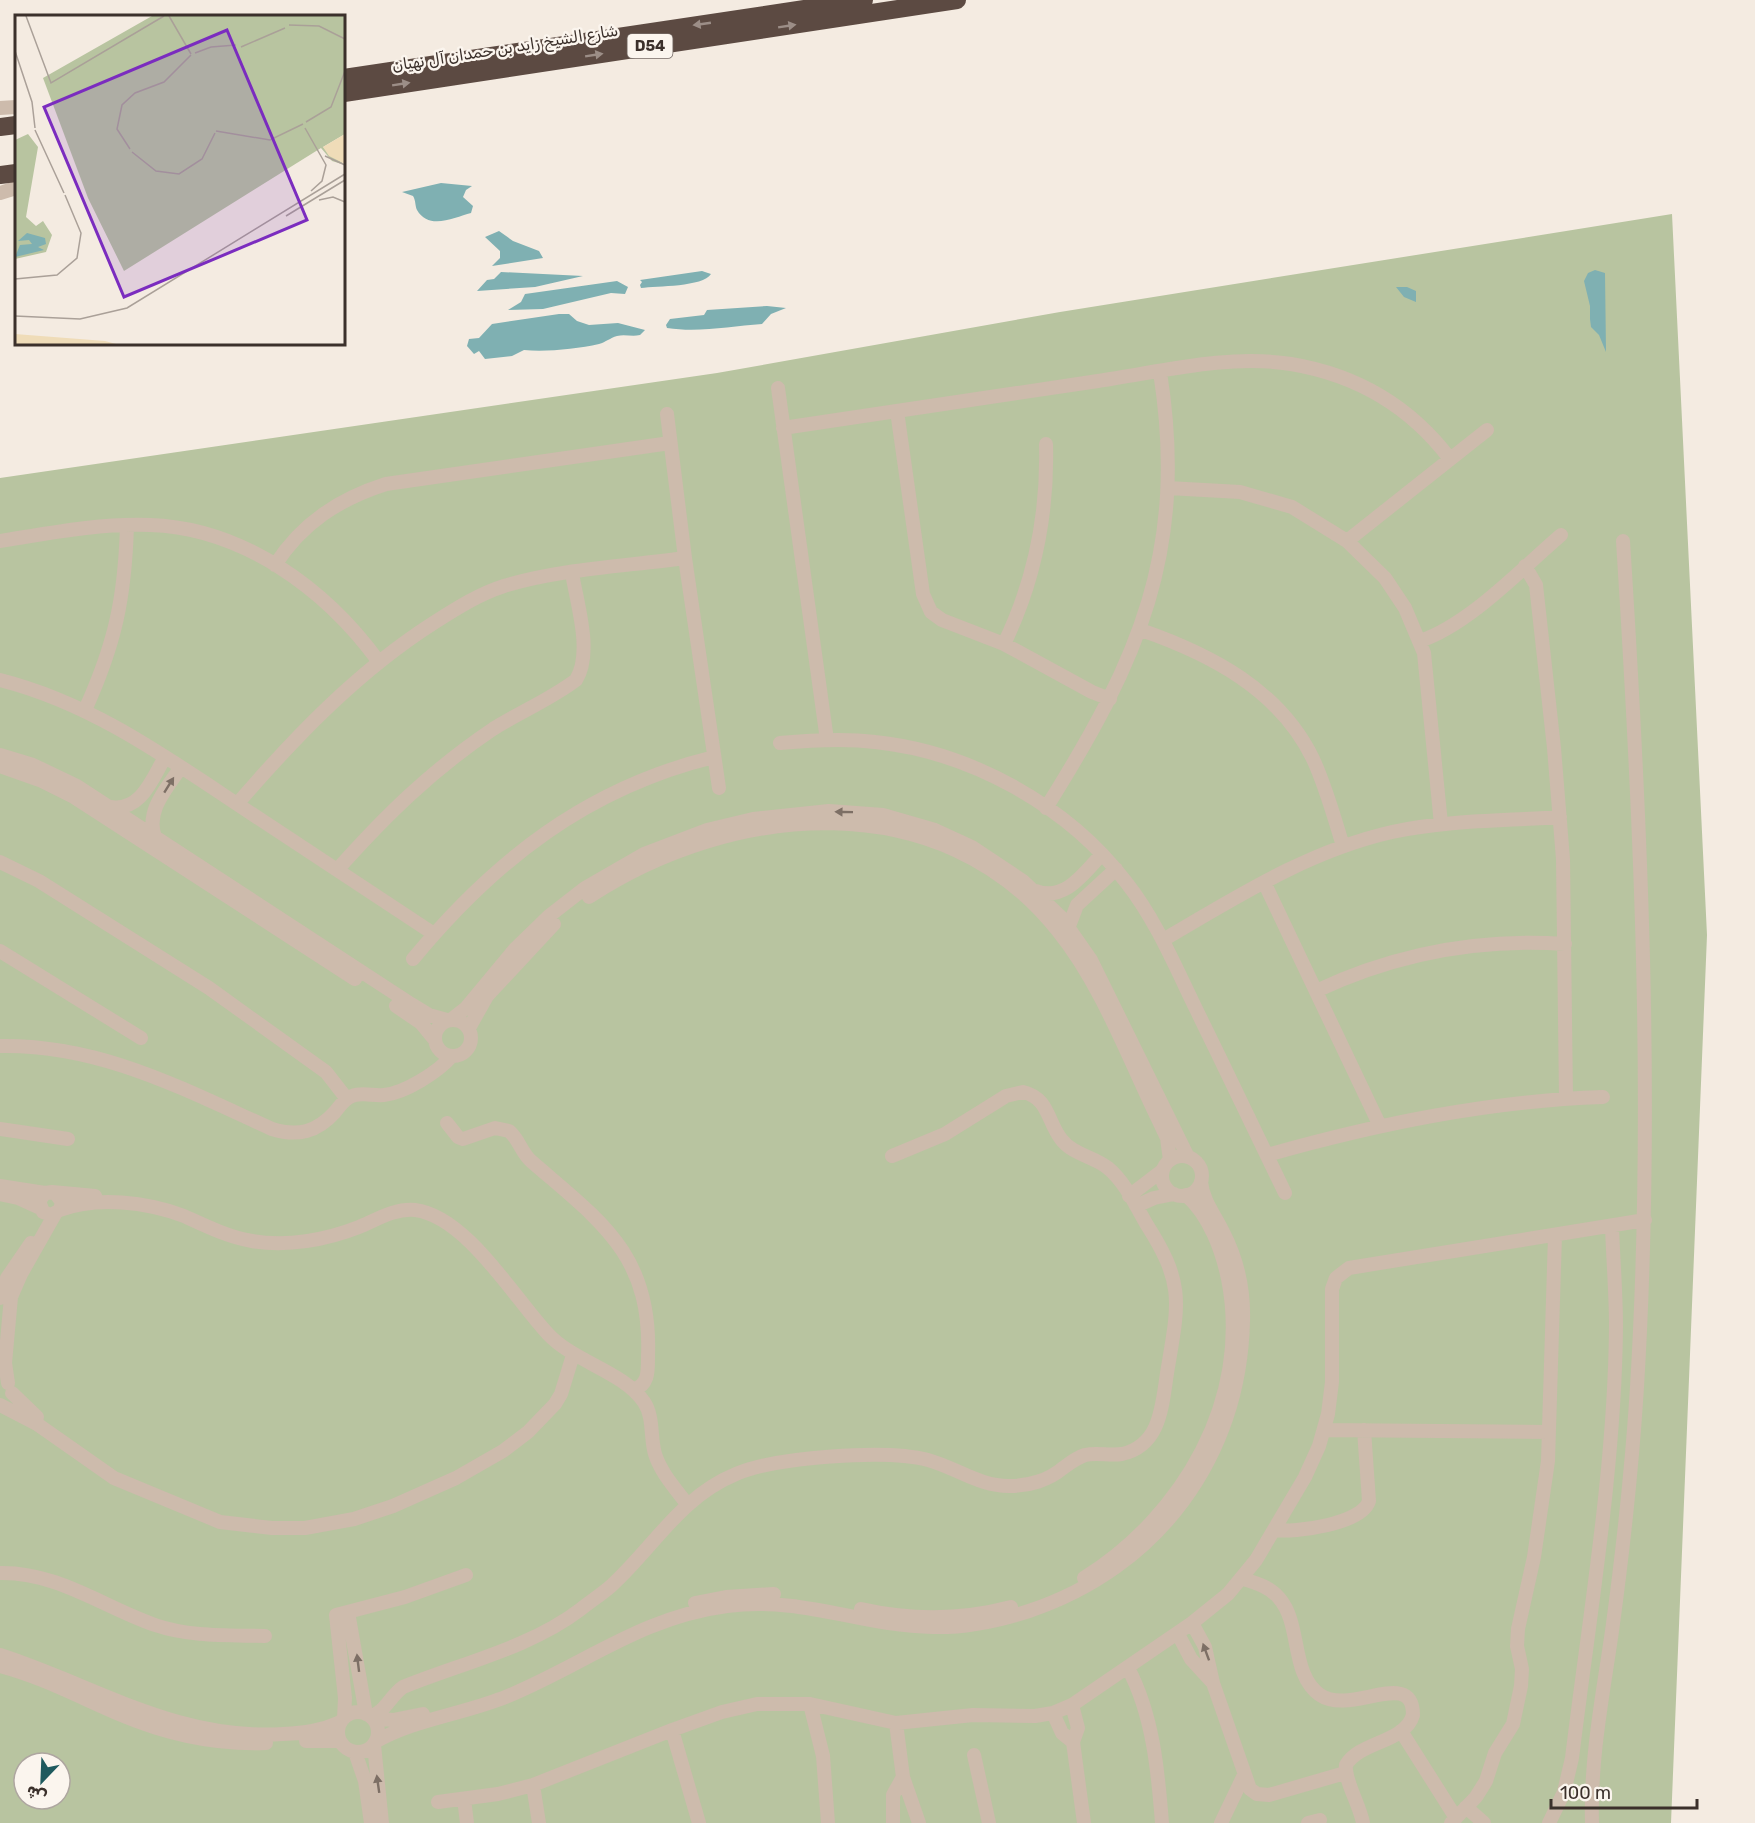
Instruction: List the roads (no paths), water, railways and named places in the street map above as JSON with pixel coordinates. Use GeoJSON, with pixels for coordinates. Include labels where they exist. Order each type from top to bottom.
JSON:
{"type":"FeatureCollection","features":[{"type":"Feature","properties":{"kind":"highway","name":"شارع الشيخ زايد بن حمدان آل نهيان"},"geometry":{"type":"LineString","coordinates":[[345,78],[864,0]]}},
{"type":"Feature","properties":{"kind":"highway","name":"شارع الشيخ زايد بن حمدان آل نهيان"},"geometry":{"type":"LineString","coordinates":[[345,93],[957,0]]}},
{"type":"Feature","properties":{"kind":"highway"},"geometry":{"type":"LineString","coordinates":[[0,127],[15,125]]}},
{"type":"Feature","properties":{"kind":"highway"},"geometry":{"type":"LineString","coordinates":[[0,175],[15,173]]}},
{"type":"Feature","properties":{"kind":"street"},"geometry":{"type":"LineString","coordinates":[[0,108],[15,107]]}},
{"type":"Feature","properties":{"kind":"street"},"geometry":{"type":"LineString","coordinates":[[0,193],[15,188]]}},
{"type":"Feature","properties":{"kind":"street"},"geometry":{"type":"LineString","coordinates":[[783,428],[1160,372],[1254,361],[1291,364],[1325,372],[1373,390],[1401,408],[1427,431],[1450,459]]}},
{"type":"Feature","properties":{"kind":"street"},"geometry":{"type":"LineString","coordinates":[[1047,808],[1110,699],[1141,630],[1160,559],[1168,489],[1168,436],[1160,372]]}},
{"type":"Feature","properties":{"kind":"street"},"geometry":{"type":"LineString","coordinates":[[778,388],[827,740]]}},
{"type":"Feature","properties":{"kind":"street"},"geometry":{"type":"LineString","coordinates":[[897,411],[924,600],[936,617],[1004,644],[1092,692],[1110,699]]}},
{"type":"Feature","properties":{"kind":"street"},"geometry":{"type":"LineString","coordinates":[[667,414],[685,558],[719,788]]}},
{"type":"Feature","properties":{"kind":"street"},"geometry":{"type":"LineString","coordinates":[[1347,541],[1486,430]]}},
{"type":"Feature","properties":{"kind":"street"},"geometry":{"type":"LineString","coordinates":[[275,565],[294,539],[326,511],[351,497],[386,484],[670,443]]}},
{"type":"Feature","properties":{"kind":"street"},"geometry":{"type":"LineString","coordinates":[[1004,644],[1022,602],[1036,558],[1046,490],[1046,444]]}},
{"type":"Feature","properties":{"kind":"street"},"geometry":{"type":"LineString","coordinates":[[1168,489],[1223,490],[1268,498],[1301,512],[1347,541],[1396,593],[1420,641],[1426,667],[1441,824]]}},
{"type":"Feature","properties":{"kind":"street"},"geometry":{"type":"LineString","coordinates":[[85,710],[110,652],[121,607],[126,574],[127,525]]}},
{"type":"Feature","properties":{"kind":"street"},"geometry":{"type":"LineString","coordinates":[[0,541],[97,526],[127,525],[184,529],[215,538],[275,565],[325,601],[348,623],[379,662]]}},
{"type":"Feature","properties":{"kind":"street"},"geometry":{"type":"LineString","coordinates":[[1420,641],[1453,626],[1561,535]]}},
{"type":"Feature","properties":{"kind":"street"},"geometry":{"type":"LineString","coordinates":[[1592,1823],[1595,1752],[1622,1553],[1635,1412],[1645,1220],[1641,880],[1623,542]]}},
{"type":"Feature","properties":{"kind":"street"},"geometry":{"type":"LineString","coordinates":[[237,804],[294,739],[379,662],[417,633],[481,595],[515,583],[685,558]]}},
{"type":"Feature","properties":{"kind":"street"},"geometry":{"type":"LineString","coordinates":[[1525,566],[1536,585],[1560,817],[1565,944],[1566,1098]]}},
{"type":"Feature","properties":{"kind":"street"},"geometry":{"type":"LineString","coordinates":[[338,870],[390,811],[419,784],[494,729],[576,680],[582,671],[584,650],[572,573]]}},
{"type":"Feature","properties":{"kind":"street"},"geometry":{"type":"LineString","coordinates":[[1141,630],[1211,659],[1244,680],[1275,705],[1296,730],[1312,758],[1343,846]]}},
{"type":"Feature","properties":{"kind":"street"},"geometry":{"type":"LineString","coordinates":[[0,680],[40,692],[85,710],[181,767],[434,934]]}},
{"type":"Feature","properties":{"kind":"street"},"geometry":{"type":"LineString","coordinates":[[780,743],[827,740],[876,742],[941,756],[995,777],[1047,808],[1102,854],[1137,897],[1163,940],[1285,1192]]}},
{"type":"Feature","properties":{"kind":"street"},"geometry":{"type":"LineString","coordinates":[[0,755],[63,778],[429,1015],[462,1021],[469,1028],[472,1038],[469,1047],[462,1054],[452,1056],[443,1053],[426,1027],[411,1016],[90,807],[50,784],[0,766]]}},
{"type":"Feature","properties":{"kind":"street"},"geometry":{"type":"LineString","coordinates":[[110,807],[122,808],[139,799],[165,757]]}},
{"type":"Feature","properties":{"kind":"street"},"geometry":{"type":"LineString","coordinates":[[413,959],[434,934],[513,856],[583,808],[629,784],[714,757]]}},
{"type":"Feature","properties":{"kind":"street"},"geometry":{"type":"LineString","coordinates":[[155,837],[151,822],[153,812],[181,767]]}},
{"type":"Feature","properties":{"kind":"street"},"geometry":{"type":"LineString","coordinates":[[342,1613],[345,1698],[338,1730],[340,1741],[346,1748],[364,1752],[374,1744],[405,1728],[506,1696],[563,1670],[638,1630],[691,1612],[730,1606],[785,1604],[901,1625],[963,1626],[990,1622],[1044,1606],[1080,1590],[1116,1569],[1150,1541],[1187,1497],[1214,1450],[1233,1395],[1243,1331],[1241,1288],[1232,1252],[1206,1201],[1200,1167],[1188,1157],[1095,968],[1069,926],[1035,891],[1007,869],[963,843],[935,830],[892,817],[848,811],[804,813],[728,825],[654,850],[585,888],[531,932],[466,1008],[439,1026],[436,1043],[423,1077]]}},
{"type":"Feature","properties":{"kind":"street"},"geometry":{"type":"LineString","coordinates":[[1163,940],[1264,882],[1303,862],[1343,846],[1393,832],[1441,824],[1560,817]]}},
{"type":"Feature","properties":{"kind":"street"},"geometry":{"type":"LineString","coordinates":[[0,1654],[127,1706],[203,1729],[274,1734],[312,1732],[354,1713],[401,1719],[469,1701],[543,1671],[643,1619],[707,1600],[744,1595],[782,1594],[818,1598],[890,1614],[969,1615],[1008,1608],[1045,1597],[1099,1568],[1132,1543],[1174,1497],[1206,1443],[1224,1391],[1232,1336],[1229,1285],[1217,1242],[1198,1208],[1164,1184],[1167,1138],[1090,979],[1057,929],[1030,900],[983,865],[932,840],[885,827],[831,823],[765,828],[704,842],[643,866],[590,897],[553,925],[487,996],[469,1028]]}},
{"type":"Feature","properties":{"kind":"street"},"geometry":{"type":"LineString","coordinates":[[1035,891],[1046,894],[1068,888],[1102,854]]}},
{"type":"Feature","properties":{"kind":"street"},"geometry":{"type":"LineString","coordinates":[[0,862],[39,881],[209,988],[326,1072],[347,1099]]}},
{"type":"Feature","properties":{"kind":"street"},"geometry":{"type":"LineString","coordinates":[[1069,926],[1077,905],[1116,869]]}},
{"type":"Feature","properties":{"kind":"street"},"geometry":{"type":"LineString","coordinates":[[1080,877],[1092,890]]}},
{"type":"Feature","properties":{"kind":"street"},"geometry":{"type":"LineString","coordinates":[[1264,882],[1380,1126]]}},
{"type":"Feature","properties":{"kind":"street"},"geometry":{"type":"LineString","coordinates":[[1316,991],[1381,964],[1426,952],[1495,943],[1565,944]]}},
{"type":"Feature","properties":{"kind":"street"},"geometry":{"type":"LineString","coordinates":[[0,951],[141,1038]]}},
{"type":"Feature","properties":{"kind":"street"},"geometry":{"type":"LineString","coordinates":[[0,1046],[67,1049],[97,1057],[126,1066],[272,1129],[291,1134],[309,1131],[318,1126],[347,1099],[361,1094],[396,1093],[441,1067],[452,1056]]}},
{"type":"Feature","properties":{"kind":"street"},"geometry":{"type":"LineString","coordinates":[[369,1716],[380,1712],[404,1687],[484,1658],[577,1612],[612,1585],[687,1504],[706,1489],[735,1474],[785,1461],[880,1455],[906,1456],[943,1465],[977,1481],[1009,1486],[1042,1480],[1080,1456],[1124,1454],[1144,1444],[1154,1434],[1160,1415],[1178,1296],[1167,1258],[1132,1201],[1107,1168],[1067,1146],[1058,1135],[1042,1102],[1023,1092],[1006,1096],[955,1128],[892,1155]]}},
{"type":"Feature","properties":{"kind":"street"},"geometry":{"type":"LineString","coordinates":[[1267,1155],[1380,1126],[1484,1106],[1603,1097]]}},
{"type":"Feature","properties":{"kind":"street"},"geometry":{"type":"LineString","coordinates":[[447,1123],[458,1137],[463,1139],[495,1128],[509,1131],[529,1159],[591,1211],[617,1243],[633,1272],[648,1313],[648,1373],[643,1384],[633,1390]]}},
{"type":"Feature","properties":{"kind":"street"},"geometry":{"type":"LineString","coordinates":[[0,1129],[68,1139]]}},
{"type":"Feature","properties":{"kind":"street"},"geometry":{"type":"LineString","coordinates":[[1132,1201],[1166,1165],[1179,1156],[1188,1157]]}},
{"type":"Feature","properties":{"kind":"street"},"geometry":{"type":"LineString","coordinates":[[1132,1201],[1195,1191],[1201,1182]]}},
{"type":"Feature","properties":{"kind":"street"},"geometry":{"type":"LineString","coordinates":[[0,1186],[50,1193],[159,1201],[185,1209],[234,1231],[267,1236],[324,1230],[400,1203],[424,1205],[447,1216],[482,1244],[556,1331],[569,1351],[561,1394],[548,1413],[511,1446],[456,1478],[393,1506],[338,1523],[289,1528],[239,1524],[222,1513],[117,1471],[47,1427],[0,1405]]}},
{"type":"Feature","properties":{"kind":"street"},"geometry":{"type":"LineString","coordinates":[[49,1210],[40,1198],[50,1193]]}},
{"type":"Feature","properties":{"kind":"street"},"geometry":{"type":"LineString","coordinates":[[0,1298],[7,1278],[49,1210],[62,1202],[50,1193]]}},
{"type":"Feature","properties":{"kind":"street"},"geometry":{"type":"LineString","coordinates":[[0,1194],[49,1210],[91,1203],[151,1206],[240,1238],[276,1243],[333,1236],[399,1211],[424,1212],[445,1223],[481,1254],[549,1335],[569,1351],[633,1390],[649,1411],[653,1449],[658,1463],[687,1504]]}},
{"type":"Feature","properties":{"kind":"street"},"geometry":{"type":"LineString","coordinates":[[0,1405],[9,1400],[5,1368],[6,1324],[11,1297],[49,1210]]}},
{"type":"Feature","properties":{"kind":"street"},"geometry":{"type":"LineString","coordinates":[[438,1802],[533,1785],[672,1730],[748,1705],[775,1702],[810,1704],[896,1723],[973,1715],[1035,1716],[1053,1713],[1072,1705],[1178,1634],[1243,1579],[1274,1530],[1305,1476],[1324,1430],[1332,1382],[1332,1289],[1340,1274],[1349,1268],[1645,1220]]}},
{"type":"Feature","properties":{"kind":"street"},"geometry":{"type":"LineString","coordinates":[[1549,1823],[1564,1792],[1572,1758],[1603,1499],[1612,1412],[1616,1326],[1612,1226]]}},
{"type":"Feature","properties":{"kind":"street"},"geometry":{"type":"LineString","coordinates":[[1401,1731],[1454,1821],[1486,1781],[1495,1753],[1515,1716],[1522,1678],[1518,1629],[1540,1525],[1550,1432],[1555,1235]]}},
{"type":"Feature","properties":{"kind":"street"},"geometry":{"type":"LineString","coordinates":[[7,1385],[47,1427]]}},
{"type":"Feature","properties":{"kind":"street"},"geometry":{"type":"LineString","coordinates":[[1324,1430],[1550,1432]]}},
{"type":"Feature","properties":{"kind":"street"},"geometry":{"type":"LineString","coordinates":[[1274,1530],[1306,1529],[1354,1516],[1364,1511],[1369,1501],[1364,1430]]}},
{"type":"Feature","properties":{"kind":"street"},"geometry":{"type":"LineString","coordinates":[[0,1573],[22,1574],[58,1583],[145,1622],[171,1630],[198,1634],[265,1636]]}},
{"type":"Feature","properties":{"kind":"street"},"geometry":{"type":"LineString","coordinates":[[342,1613],[405,1597],[466,1575]]}},
{"type":"Feature","properties":{"kind":"street"},"geometry":{"type":"LineString","coordinates":[[1243,1579],[1267,1588],[1285,1605],[1305,1674],[1317,1693],[1329,1700],[1342,1702],[1364,1699],[1390,1691],[1402,1694],[1412,1705],[1413,1715],[1409,1725],[1350,1760],[1346,1773],[1358,1801],[1363,1823]]}},
{"type":"Feature","properties":{"kind":"street"},"geometry":{"type":"LineString","coordinates":[[342,1613],[369,1716],[377,1727],[374,1744],[382,1823]]}},
{"type":"Feature","properties":{"kind":"street"},"geometry":{"type":"LineString","coordinates":[[1192,1623],[1205,1647],[1213,1683],[1250,1789],[1265,1796],[1346,1773]]}},
{"type":"Feature","properties":{"kind":"street"},"geometry":{"type":"LineString","coordinates":[[1178,1634],[1191,1659],[1213,1683]]}},
{"type":"Feature","properties":{"kind":"street"},"geometry":{"type":"LineString","coordinates":[[0,1666],[39,1678],[133,1720],[187,1736],[237,1743],[340,1741]]}},
{"type":"Feature","properties":{"kind":"street"},"geometry":{"type":"LineString","coordinates":[[1128,1668],[1142,1698],[1149,1724],[1162,1823]]}},
{"type":"Feature","properties":{"kind":"street"},"geometry":{"type":"LineString","coordinates":[[810,1704],[823,1756],[828,1823]]}},
{"type":"Feature","properties":{"kind":"street"},"geometry":{"type":"LineString","coordinates":[[1072,1705],[1077,1728],[1073,1742],[1084,1823]]}},
{"type":"Feature","properties":{"kind":"street"},"geometry":{"type":"LineString","coordinates":[[1053,1713],[1062,1733],[1073,1742]]}},
{"type":"Feature","properties":{"kind":"street"},"geometry":{"type":"LineString","coordinates":[[896,1723],[903,1777],[919,1823]]}},
{"type":"Feature","properties":{"kind":"street"},"geometry":{"type":"LineString","coordinates":[[672,1730],[699,1823]]}},
{"type":"Feature","properties":{"kind":"street"},"geometry":{"type":"LineString","coordinates":[[356,1752],[366,1781],[371,1823]]}},
{"type":"Feature","properties":{"kind":"street"},"geometry":{"type":"LineString","coordinates":[[974,1755],[989,1823]]}},
{"type":"Feature","properties":{"kind":"street"},"geometry":{"type":"LineString","coordinates":[[1221,1823],[1244,1775]]}},
{"type":"Feature","properties":{"kind":"street"},"geometry":{"type":"LineString","coordinates":[[893,1823],[893,1795],[903,1777]]}},
{"type":"Feature","properties":{"kind":"street"},"geometry":{"type":"LineString","coordinates":[[533,1785],[540,1823]]}},
{"type":"Feature","properties":{"kind":"street"},"geometry":{"type":"LineString","coordinates":[[464,1799],[466,1823]]}},
{"type":"Feature","properties":{"kind":"street"},"geometry":{"type":"LineString","coordinates":[[1466,1807],[1484,1823]]}},
{"type":"Feature","properties":{"kind":"water"},"geometry":{"type":"Polygon","coordinates":[[[441,183],[472,186],[466,190],[463,197],[473,206],[471,213],[442,221],[428,220],[417,210],[413,196],[402,192],[441,183]]]}},
{"type":"Feature","properties":{"kind":"water"},"geometry":{"type":"Polygon","coordinates":[[[499,231],[513,241],[539,251],[543,258],[492,266],[500,258],[500,251],[485,237],[499,231]]]}},
{"type":"Feature","properties":{"kind":"water"},"geometry":{"type":"Polygon","coordinates":[[[1595,270],[1605,273],[1606,352],[1599,335],[1591,327],[1590,306],[1584,281],[1588,273],[1595,270]]]}},
{"type":"Feature","properties":{"kind":"water"},"geometry":{"type":"Polygon","coordinates":[[[702,271],[711,274],[690,284],[641,288],[640,285],[642,282],[640,280],[702,271]]]}},
{"type":"Feature","properties":{"kind":"water"},"geometry":{"type":"Polygon","coordinates":[[[501,272],[583,276],[535,287],[477,291],[487,280],[494,279],[501,272]]]}},
{"type":"Feature","properties":{"kind":"water"},"geometry":{"type":"Polygon","coordinates":[[[617,281],[628,287],[625,294],[611,293],[543,309],[508,310],[521,302],[525,294],[617,281]]]}},
{"type":"Feature","properties":{"kind":"water"},"geometry":{"type":"Polygon","coordinates":[[[1396,287],[1407,287],[1416,291],[1416,302],[1404,297],[1396,287]]]}},
{"type":"Feature","properties":{"kind":"water"},"geometry":{"type":"Polygon","coordinates":[[[767,306],[786,308],[771,314],[762,324],[691,330],[667,328],[666,325],[670,319],[704,315],[707,310],[767,306]]]}},
{"type":"Feature","properties":{"kind":"water"},"geometry":{"type":"Polygon","coordinates":[[[569,314],[577,321],[589,325],[618,323],[645,330],[640,335],[617,336],[590,346],[571,349],[524,350],[512,356],[485,359],[479,351],[474,354],[467,346],[469,339],[479,338],[492,324],[569,314]]]}}]}
